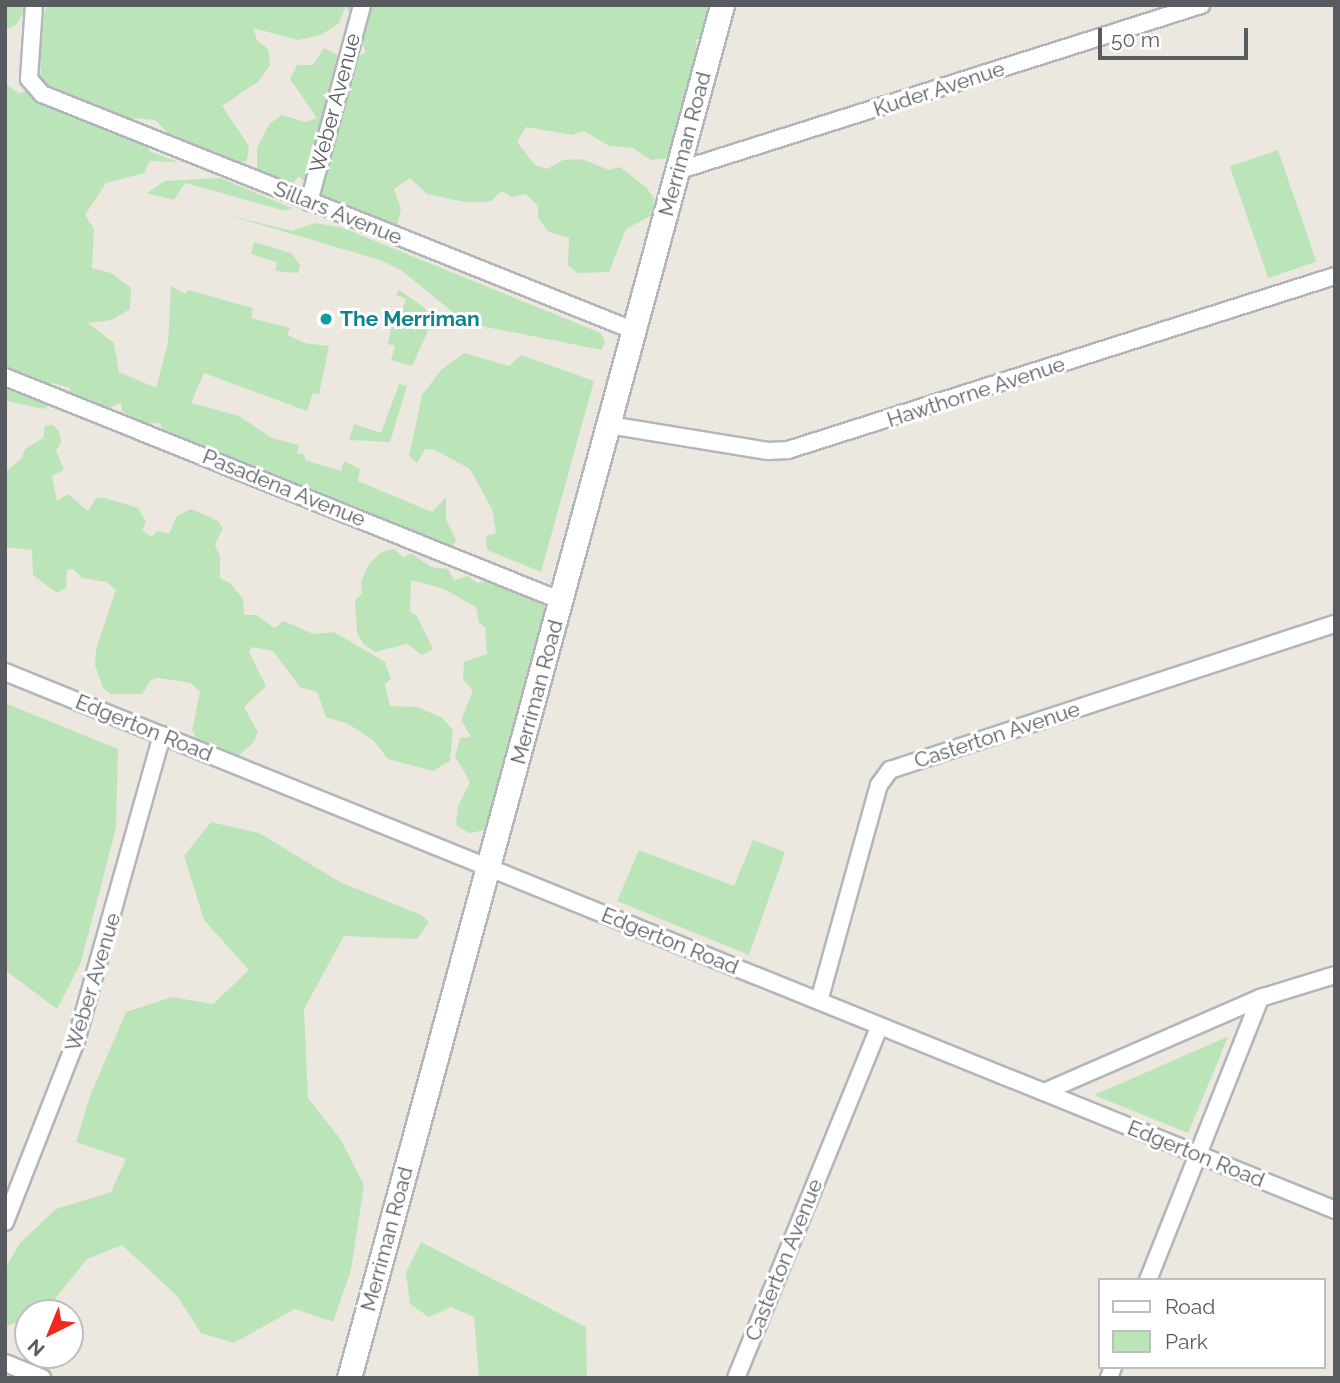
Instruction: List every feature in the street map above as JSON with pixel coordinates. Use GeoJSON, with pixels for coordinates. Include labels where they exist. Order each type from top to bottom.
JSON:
{"type":"FeatureCollection","features":[{"type":"Feature","properties":{"kind":"main road","name":"Merriman Road"},"geometry":{"type":"LineString","coordinates":[[349,1378],[722,5]]}},
{"type":"Feature","properties":{"kind":"street","name":"Sillars Avenue"},"geometry":{"type":"LineString","coordinates":[[34,5],[29,79],[42,94],[635,331]]}},
{"type":"Feature","properties":{"kind":"street","name":"Weber Avenue"},"geometry":{"type":"LineString","coordinates":[[309,202],[362,5]]}},
{"type":"Feature","properties":{"kind":"street","name":"Kuder Avenue"},"geometry":{"type":"LineString","coordinates":[[677,171],[1201,5]]}},
{"type":"Feature","properties":{"kind":"street","name":"Hawthorne Avenue"},"geometry":{"type":"LineString","coordinates":[[609,425],[768,451],[788,450],[1335,276]]}},
{"type":"Feature","properties":{"kind":"street","name":"Pasadena Avenue"},"geometry":{"type":"LineString","coordinates":[[5,377],[562,601]]}},
{"type":"Feature","properties":{"kind":"street","name":"Casterton Avenue"},"geometry":{"type":"LineString","coordinates":[[819,1001],[879,785],[890,770],[1335,624]]}},
{"type":"Feature","properties":{"kind":"street","name":"Edgerton Road"},"geometry":{"type":"LineString","coordinates":[[5,672],[1335,1210]]}},
{"type":"Feature","properties":{"kind":"street","name":"Weber Avenue"},"geometry":{"type":"LineString","coordinates":[[5,1222],[76,1041],[162,735]]}},
{"type":"Feature","properties":{"kind":"street"},"geometry":{"type":"LineString","coordinates":[[1044,1092],[1260,998],[1335,975]]}},
{"type":"Feature","properties":{"kind":"street"},"geometry":{"type":"LineString","coordinates":[[1149,1278],[1260,998]]}},
{"type":"Feature","properties":{"kind":"street","name":"Casterton Avenue"},"geometry":{"type":"LineString","coordinates":[[737,1378],[880,1026]]}},
{"type":"Feature","properties":{"kind":"street"},"geometry":{"type":"LineString","coordinates":[[5,1363],[41,1378]]}},
{"type":"Feature","properties":{"kind":"green space"},"geometry":{"type":"Polygon","coordinates":[[[5,5],[28,5],[16,25],[5,30],[5,5]]]}},
{"type":"Feature","properties":{"kind":"green space"},"geometry":{"type":"Polygon","coordinates":[[[47,5],[707,5],[712,16],[704,36],[696,40],[697,61],[671,158],[651,160],[633,148],[609,146],[584,131],[572,135],[526,127],[517,142],[535,165],[547,169],[563,160],[582,159],[609,170],[620,167],[647,188],[654,199],[652,215],[626,229],[609,272],[577,273],[568,265],[569,238],[549,232],[538,218],[538,206],[526,194],[512,197],[502,191],[490,202],[465,202],[427,194],[410,178],[394,189],[401,208],[397,227],[386,235],[371,230],[360,212],[336,211],[299,176],[287,191],[257,172],[257,148],[269,124],[282,115],[305,122],[317,118],[290,79],[297,65],[313,65],[324,48],[349,62],[366,52],[346,6],[339,23],[321,35],[298,40],[253,28],[257,40],[268,49],[270,65],[259,81],[222,106],[249,146],[247,160],[229,169],[173,138],[155,120],[121,117],[151,152],[178,162],[150,161],[144,173],[106,183],[85,215],[94,229],[92,268],[111,273],[131,288],[130,309],[112,320],[88,323],[114,343],[119,372],[156,388],[168,343],[171,286],[185,294],[188,290],[253,308],[251,318],[290,328],[287,335],[305,343],[329,346],[319,394],[313,393],[307,411],[204,373],[191,403],[239,416],[272,438],[299,445],[297,453],[305,455],[305,460],[341,471],[344,461],[360,469],[358,481],[432,512],[446,497],[446,519],[456,540],[453,547],[164,434],[160,423],[143,424],[122,411],[121,402],[96,416],[80,418],[64,408],[70,388],[52,383],[50,404],[44,409],[6,401],[5,84],[19,93],[38,89],[41,72],[36,37],[47,5]]]}},
{"type":"Feature","properties":{"kind":"green space"},"geometry":{"type":"Polygon","coordinates":[[[1278,150],[1316,262],[1268,278],[1230,167],[1278,150]]]}},
{"type":"Feature","properties":{"kind":"green space"},"geometry":{"type":"Polygon","coordinates":[[[220,178],[292,208],[286,211],[185,183],[174,200],[147,193],[165,181],[220,178]]]}},
{"type":"Feature","properties":{"kind":"green space"},"geometry":{"type":"Polygon","coordinates":[[[224,214],[292,231],[315,223],[343,228],[601,333],[605,342],[602,350],[466,323],[401,270],[380,260],[224,214]]]}},
{"type":"Feature","properties":{"kind":"green space"},"geometry":{"type":"Polygon","coordinates":[[[254,242],[291,253],[300,265],[298,273],[275,271],[277,262],[251,254],[254,242]]]}},
{"type":"Feature","properties":{"kind":"green space"},"geometry":{"type":"Polygon","coordinates":[[[399,290],[425,308],[432,322],[412,366],[391,360],[395,346],[388,344],[394,315],[400,317],[406,299],[396,295],[399,290]]]}},
{"type":"Feature","properties":{"kind":"green space"},"geometry":{"type":"Polygon","coordinates":[[[464,353],[509,366],[521,355],[594,381],[541,572],[487,550],[486,536],[496,533],[492,509],[470,469],[435,450],[425,449],[417,463],[409,456],[422,395],[441,370],[464,353]]]}},
{"type":"Feature","properties":{"kind":"green space"},"geometry":{"type":"Polygon","coordinates":[[[399,384],[407,386],[390,442],[349,440],[354,424],[381,433],[399,384]]]}},
{"type":"Feature","properties":{"kind":"green space"},"geometry":{"type":"Polygon","coordinates":[[[53,425],[59,431],[61,443],[56,450],[64,470],[52,476],[57,501],[68,494],[88,511],[96,498],[138,508],[146,522],[142,530],[151,537],[158,531],[169,534],[177,516],[191,509],[218,521],[223,528],[215,545],[220,555],[220,578],[231,584],[243,599],[244,615],[257,615],[274,628],[284,621],[313,634],[334,632],[385,662],[391,679],[385,684],[390,706],[417,707],[441,717],[453,730],[450,761],[433,771],[388,759],[373,740],[348,724],[326,717],[317,692],[300,687],[273,651],[252,647],[249,652],[266,686],[244,707],[258,732],[253,743],[236,758],[201,746],[192,730],[200,692],[191,683],[158,678],[151,680],[142,694],[111,694],[103,688],[95,665],[96,649],[116,590],[106,582],[82,578],[73,569],[67,570],[66,588],[57,593],[33,575],[32,550],[5,547],[5,472],[22,458],[25,449],[43,438],[45,426],[53,425]]]}},
{"type":"Feature","properties":{"kind":"green space"},"geometry":{"type":"Polygon","coordinates":[[[394,549],[404,558],[411,553],[431,567],[448,569],[454,580],[468,576],[477,583],[495,579],[541,601],[548,611],[545,628],[537,637],[542,647],[497,819],[486,830],[469,833],[456,825],[458,806],[470,782],[455,756],[460,738],[471,737],[461,720],[473,690],[463,680],[464,662],[487,654],[485,627],[479,623],[476,607],[444,589],[411,580],[410,612],[417,616],[433,649],[422,655],[407,644],[375,652],[363,644],[357,632],[355,600],[362,594],[361,582],[369,564],[381,552],[394,549]]]}},
{"type":"Feature","properties":{"kind":"green space"},"geometry":{"type":"Polygon","coordinates":[[[5,703],[118,749],[116,828],[81,962],[57,1009],[5,970],[5,703]]]}},
{"type":"Feature","properties":{"kind":"green space"},"geometry":{"type":"Polygon","coordinates":[[[211,822],[259,833],[340,882],[421,915],[429,922],[417,939],[344,936],[304,1009],[308,1098],[341,1140],[364,1185],[351,1270],[333,1322],[295,1309],[234,1343],[201,1333],[177,1296],[122,1245],[87,1259],[55,1299],[14,1299],[14,1323],[5,1327],[5,1269],[20,1243],[56,1209],[111,1192],[126,1159],[76,1142],[90,1096],[126,1012],[172,997],[213,1004],[249,970],[204,920],[184,856],[211,822]]]}},
{"type":"Feature","properties":{"kind":"green space"},"geometry":{"type":"Polygon","coordinates":[[[753,840],[785,852],[749,955],[617,901],[639,850],[734,886],[753,840]]]}},
{"type":"Feature","properties":{"kind":"green space"},"geometry":{"type":"Polygon","coordinates":[[[1227,1037],[1188,1133],[1094,1095],[1227,1037]]]}},
{"type":"Feature","properties":{"kind":"green space"},"geometry":{"type":"Polygon","coordinates":[[[421,1242],[586,1327],[587,1378],[479,1378],[474,1317],[451,1307],[429,1317],[410,1304],[406,1273],[421,1242]]]}},
{"type":"Feature","properties":{"kind":"place","name":"The Merriman"},"geometry":{"type":"Point","coordinates":[326,319]}}]}
